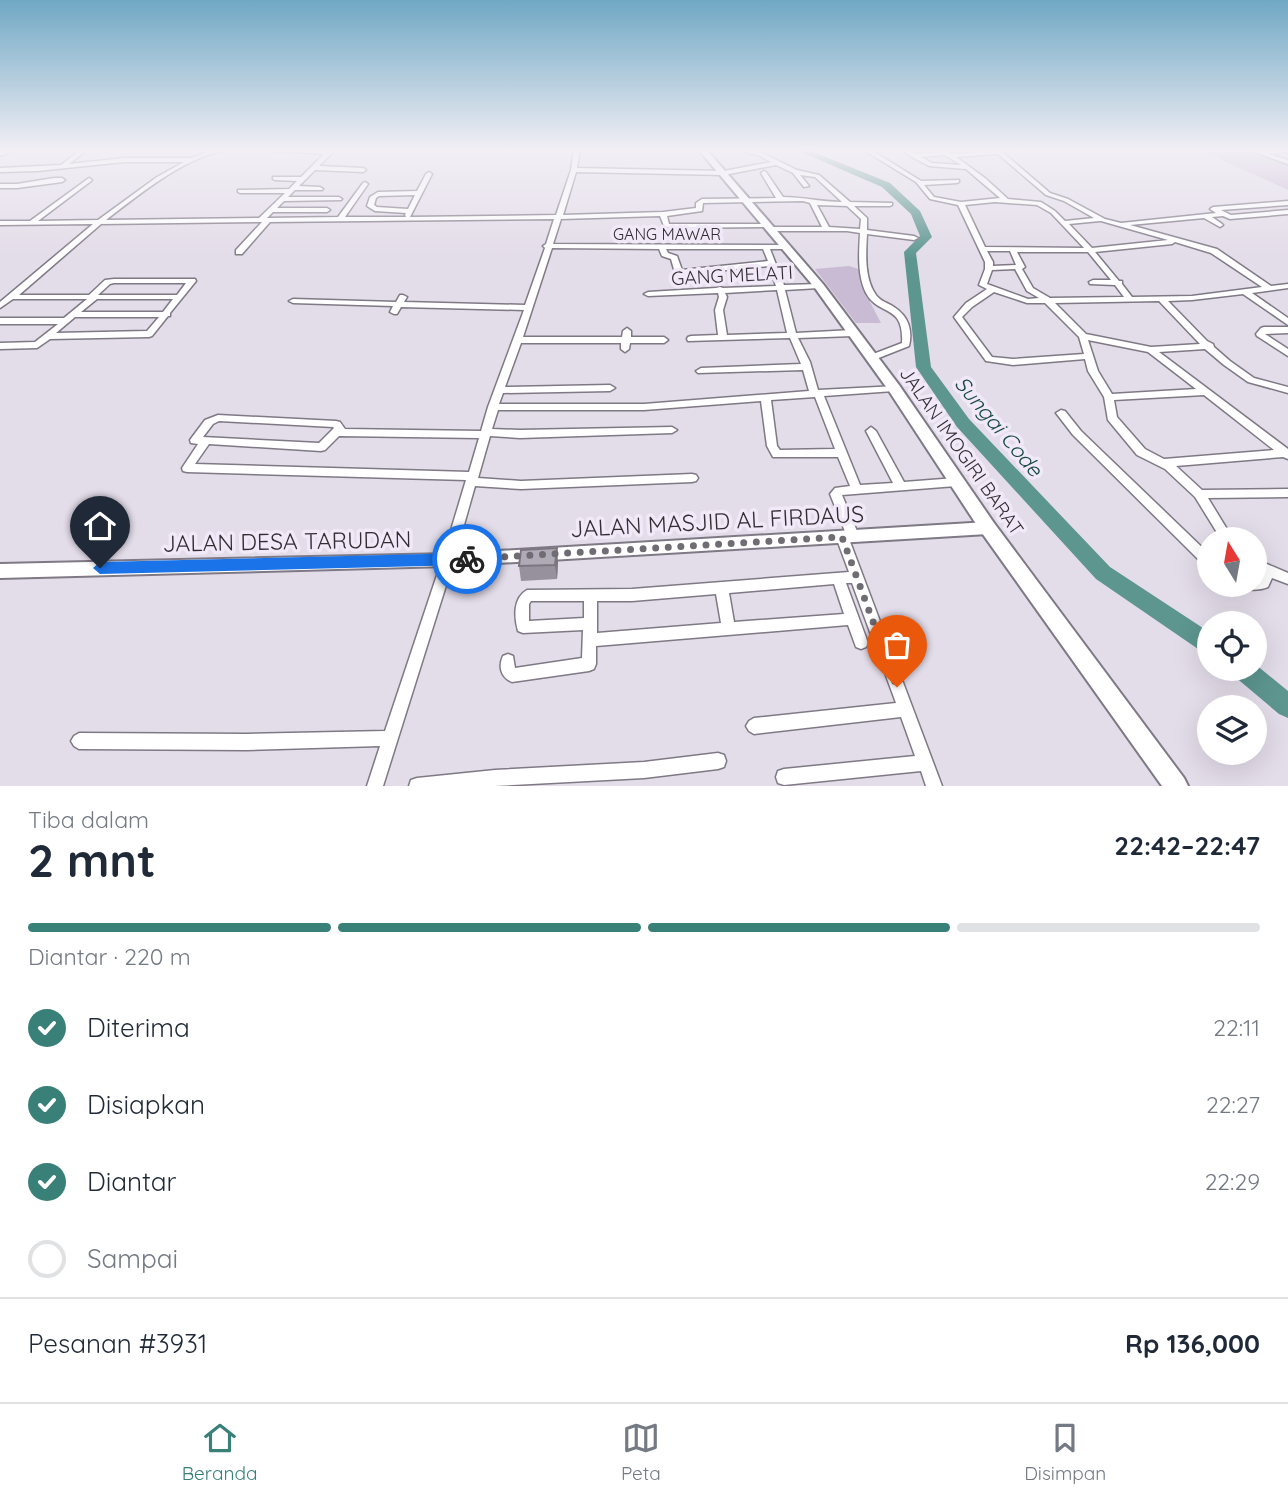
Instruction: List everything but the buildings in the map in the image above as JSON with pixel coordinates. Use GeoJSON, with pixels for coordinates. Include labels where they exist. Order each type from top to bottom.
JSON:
{"type":"FeatureCollection","features":[{"type":"Feature","properties":{"kind":"main road","name":"JALAN IMOGIRI BARAT"},"geometry":{"type":"LineString","coordinates":[[734,186],[819,286],[894,388],[988,528],[1175,786]]}},
{"type":"Feature","properties":{"kind":"street"},"geometry":{"type":"LineString","coordinates":[[0,186],[22,188],[28,186]]}},
{"type":"Feature","properties":{"kind":"street"},"geometry":{"type":"LineString","coordinates":[[32,222],[81,186]]}},
{"type":"Feature","properties":{"kind":"street"},"geometry":{"type":"LineString","coordinates":[[0,306],[100,222],[148,186]]}},
{"type":"Feature","properties":{"kind":"street"},"geometry":{"type":"LineString","coordinates":[[239,252],[271,210],[297,186]]}},
{"type":"Feature","properties":{"kind":"street"},"geometry":{"type":"LineString","coordinates":[[340,219],[364,186]]}},
{"type":"Feature","properties":{"kind":"street"},"geometry":{"type":"LineString","coordinates":[[406,219],[423,186]]}},
{"type":"Feature","properties":{"kind":"street"},"geometry":{"type":"LineString","coordinates":[[375,786],[448,560],[493,407],[519,340],[568,186]]}},
{"type":"Feature","properties":{"kind":"street"},"geometry":{"type":"LineString","coordinates":[[772,186],[781,200]]}},
{"type":"Feature","properties":{"kind":"street"},"geometry":{"type":"LineString","coordinates":[[803,186],[826,228]]}},
{"type":"Feature","properties":{"kind":"street"},"geometry":{"type":"LineString","coordinates":[[828,186],[864,218],[863,262],[872,295],[897,310],[901,317],[907,341],[902,346],[871,358]]}},
{"type":"Feature","properties":{"kind":"street"},"geometry":{"type":"LineString","coordinates":[[924,186],[932,198],[961,204],[1035,201],[1055,196]]}},
{"type":"Feature","properties":{"kind":"street"},"geometry":{"type":"LineString","coordinates":[[992,186],[1006,201]]}},
{"type":"Feature","properties":{"kind":"street"},"geometry":{"type":"LineString","coordinates":[[1038,186],[1045,192],[1100,219],[1124,224],[1172,242],[1214,251],[1270,289]]}},
{"type":"Feature","properties":{"kind":"street"},"geometry":{"type":"LineString","coordinates":[[240,191],[320,188]]}},
{"type":"Feature","properties":{"kind":"street"},"geometry":{"type":"LineString","coordinates":[[410,211],[375,209],[370,206],[373,197],[378,194],[419,193]]}},
{"type":"Feature","properties":{"kind":"street"},"geometry":{"type":"LineString","coordinates":[[283,199],[339,199]]}},
{"type":"Feature","properties":{"kind":"street"},"geometry":{"type":"LineString","coordinates":[[0,223],[663,214],[700,210],[699,203],[702,201],[781,200],[890,204]]}},
{"type":"Feature","properties":{"kind":"street"},"geometry":{"type":"LineString","coordinates":[[1035,201],[1064,223],[1119,283],[1130,299]]}},
{"type":"Feature","properties":{"kind":"street"},"geometry":{"type":"LineString","coordinates":[[1288,203],[1213,208],[1230,217],[1288,212]]}},
{"type":"Feature","properties":{"kind":"street"},"geometry":{"type":"LineString","coordinates":[[961,204],[989,268],[982,283],[1022,301],[1162,299],[1288,286]]}},
{"type":"Feature","properties":{"kind":"street"},"geometry":{"type":"LineString","coordinates":[[456,218],[460,207]]}},
{"type":"Feature","properties":{"kind":"street"},"geometry":{"type":"LineString","coordinates":[[271,210],[327,210]]}},
{"type":"Feature","properties":{"kind":"street"},"geometry":{"type":"LineString","coordinates":[[663,214],[666,225],[671,226],[826,228],[864,230],[915,238]]}},
{"type":"Feature","properties":{"kind":"street"},"geometry":{"type":"LineString","coordinates":[[1124,224],[1223,214]]}},
{"type":"Feature","properties":{"kind":"street"},"geometry":{"type":"LineString","coordinates":[[1205,216],[1220,225]]}},
{"type":"Feature","properties":{"kind":"street"},"geometry":{"type":"LineString","coordinates":[[1064,223],[1100,219]]}},
{"type":"Feature","properties":{"kind":"street"},"geometry":{"type":"LineString","coordinates":[[982,249],[1090,250],[1172,242]]}},
{"type":"Feature","properties":{"kind":"street","name":"GANG MAWAR"},"geometry":{"type":"LineString","coordinates":[[547,246],[786,247]]}},
{"type":"Feature","properties":{"kind":"street"},"geometry":{"type":"LineString","coordinates":[[766,247],[792,334],[856,488]]}},
{"type":"Feature","properties":{"kind":"street"},"geometry":{"type":"LineString","coordinates":[[662,248],[665,254],[675,259],[679,271],[772,263]]}},
{"type":"Feature","properties":{"kind":"street"},"geometry":{"type":"LineString","coordinates":[[729,248],[736,266]]}},
{"type":"Feature","properties":{"kind":"street"},"geometry":{"type":"LineString","coordinates":[[1012,248],[1021,265],[1018,268]]}},
{"type":"Feature","properties":{"kind":"street"},"geometry":{"type":"LineString","coordinates":[[989,268],[1018,268]]}},
{"type":"Feature","properties":{"kind":"street"},"geometry":{"type":"LineString","coordinates":[[1018,268],[1028,287],[1047,300],[1083,335],[1151,350],[1210,346]]}},
{"type":"Feature","properties":{"kind":"street"},"geometry":{"type":"LineString","coordinates":[[0,346],[34,346],[108,282],[191,281],[167,314],[147,335],[48,336]]}},
{"type":"Feature","properties":{"kind":"street"},"geometry":{"type":"LineString","coordinates":[[1105,299],[1092,284],[1119,283]]}},
{"type":"Feature","properties":{"kind":"street","name":"GANG MELATI"},"geometry":{"type":"LineString","coordinates":[[648,294],[819,286]]}},
{"type":"Feature","properties":{"kind":"street"},"geometry":{"type":"LineString","coordinates":[[720,289],[723,298],[719,310],[723,338]]}},
{"type":"Feature","properties":{"kind":"street"},"geometry":{"type":"LineString","coordinates":[[991,289],[958,317],[989,359],[1004,362],[1088,356]]}},
{"type":"Feature","properties":{"kind":"street"},"geometry":{"type":"LineString","coordinates":[[1245,292],[1288,321]]}},
{"type":"Feature","properties":{"kind":"street"},"geometry":{"type":"LineString","coordinates":[[12,297],[179,297]]}},
{"type":"Feature","properties":{"kind":"street"},"geometry":{"type":"LineString","coordinates":[[1162,299],[1210,346],[1250,379],[1286,389]]}},
{"type":"Feature","properties":{"kind":"street"},"geometry":{"type":"LineString","coordinates":[[293,301],[528,308]]}},
{"type":"Feature","properties":{"kind":"street"},"geometry":{"type":"LineString","coordinates":[[0,321],[167,314]]}},
{"type":"Feature","properties":{"kind":"street"},"geometry":{"type":"LineString","coordinates":[[1288,330],[1264,330],[1260,334],[1288,354]]}},
{"type":"Feature","properties":{"kind":"street"},"geometry":{"type":"LineString","coordinates":[[691,339],[853,333]]}},
{"type":"Feature","properties":{"kind":"street"},"geometry":{"type":"LineString","coordinates":[[1083,335],[1093,371],[1109,397],[1112,418],[1141,452],[1164,463],[1199,495],[1219,527]]}},
{"type":"Feature","properties":{"kind":"street"},"geometry":{"type":"LineString","coordinates":[[519,340],[664,340]]}},
{"type":"Feature","properties":{"kind":"street"},"geometry":{"type":"LineString","coordinates":[[1151,350],[1287,454]]}},
{"type":"Feature","properties":{"kind":"street"},"geometry":{"type":"LineString","coordinates":[[701,371],[806,367]]}},
{"type":"Feature","properties":{"kind":"street"},"geometry":{"type":"LineString","coordinates":[[499,390],[610,388]]}},
{"type":"Feature","properties":{"kind":"street"},"geometry":{"type":"LineString","coordinates":[[493,407],[644,407],[894,388]]}},
{"type":"Feature","properties":{"kind":"street"},"geometry":{"type":"LineString","coordinates":[[1109,397],[1207,392]]}},
{"type":"Feature","properties":{"kind":"street"},"geometry":{"type":"LineString","coordinates":[[766,399],[772,446],[778,454],[840,453]]}},
{"type":"Feature","properties":{"kind":"street"},"geometry":{"type":"LineString","coordinates":[[1061,413],[1077,433],[1197,550]]}},
{"type":"Feature","properties":{"kind":"street"},"geometry":{"type":"LineString","coordinates":[[218,418],[336,424],[340,426],[337,432],[321,447],[205,442],[195,439],[209,422],[218,418]]}},
{"type":"Feature","properties":{"kind":"street"},"geometry":{"type":"LineString","coordinates":[[337,432],[520,434],[672,430]]}},
{"type":"Feature","properties":{"kind":"street"},"geometry":{"type":"LineString","coordinates":[[871,431],[900,485]]}},
{"type":"Feature","properties":{"kind":"street"},"geometry":{"type":"LineString","coordinates":[[205,442],[187,468],[471,479],[521,485],[692,478]]}},
{"type":"Feature","properties":{"kind":"street"},"geometry":{"type":"LineString","coordinates":[[1164,463],[1287,454]]}},
{"type":"Feature","properties":{"kind":"street"},"geometry":{"type":"LineString","coordinates":[[934,786],[856,577],[836,493],[856,488],[956,482]]}},
{"type":"Feature","properties":{"kind":"street"},"geometry":{"type":"LineString","coordinates":[[1199,495],[1288,493]]}},
{"type":"Feature","properties":{"kind":"street","name":"JALAN MASJID AL FIRDAUS"},"geometry":{"type":"LineString","coordinates":[[448,560],[988,528]]}},
{"type":"Feature","properties":{"kind":"street","name":"JALAN DESA TARUDAN"},"geometry":{"type":"LineString","coordinates":[[0,571],[448,560]]}},
{"type":"Feature","properties":{"kind":"street"},"geometry":{"type":"LineString","coordinates":[[1268,572],[1288,579]]}},
{"type":"Feature","properties":{"kind":"street"},"geometry":{"type":"LineString","coordinates":[[589,624],[528,628],[521,624],[524,599],[535,594],[632,595],[856,577]]}},
{"type":"Feature","properties":{"kind":"street"},"geometry":{"type":"LineString","coordinates":[[839,580],[861,643]]}},
{"type":"Feature","properties":{"kind":"street"},"geometry":{"type":"LineString","coordinates":[[721,587],[729,628]]}},
{"type":"Feature","properties":{"kind":"street"},"geometry":{"type":"LineString","coordinates":[[508,661],[508,672],[512,675],[586,666],[591,658],[591,595]]}},
{"type":"Feature","properties":{"kind":"street"},"geometry":{"type":"LineString","coordinates":[[590,640],[852,619]]}},
{"type":"Feature","properties":{"kind":"street"},"geometry":{"type":"LineString","coordinates":[[754,726],[905,709]]}},
{"type":"Feature","properties":{"kind":"street"},"geometry":{"type":"LineString","coordinates":[[79,741],[247,742],[390,738]]}},
{"type":"Feature","properties":{"kind":"street"},"geometry":{"type":"LineString","coordinates":[[417,786],[495,778],[644,770],[718,761]]}},
{"type":"Feature","properties":{"kind":"street"},"geometry":{"type":"LineString","coordinates":[[784,777],[925,763]]}},
{"type":"Feature","properties":{"kind":"shaded area"},"geometry":{"type":"Polygon","coordinates":[[[849,266],[862,270],[871,291],[869,300],[881,323],[856,323],[815,269],[849,266]]]}},
{"type":"Feature","properties":{"kind":"waterway","name":"Sungai Code"},"geometry":{"type":"LineString","coordinates":[[887,186],[916,213],[926,237],[910,252],[924,367],[963,423],[1103,573],[1197,636]]}},
{"type":"Feature","properties":{"kind":"waterway","name":"Sungai Code"},"geometry":{"type":"LineString","coordinates":[[1258,681],[1288,706]]}},
{"type":"Feature","properties":{"kind":"way so far"},"geometry":{"type":"LineString","coordinates":[[467,559],[842,537],[897,687]]}},
{"type":"Feature","properties":{"kind":"route"},"geometry":{"type":"LineString","coordinates":[[100,568],[467,559]]}}]}
